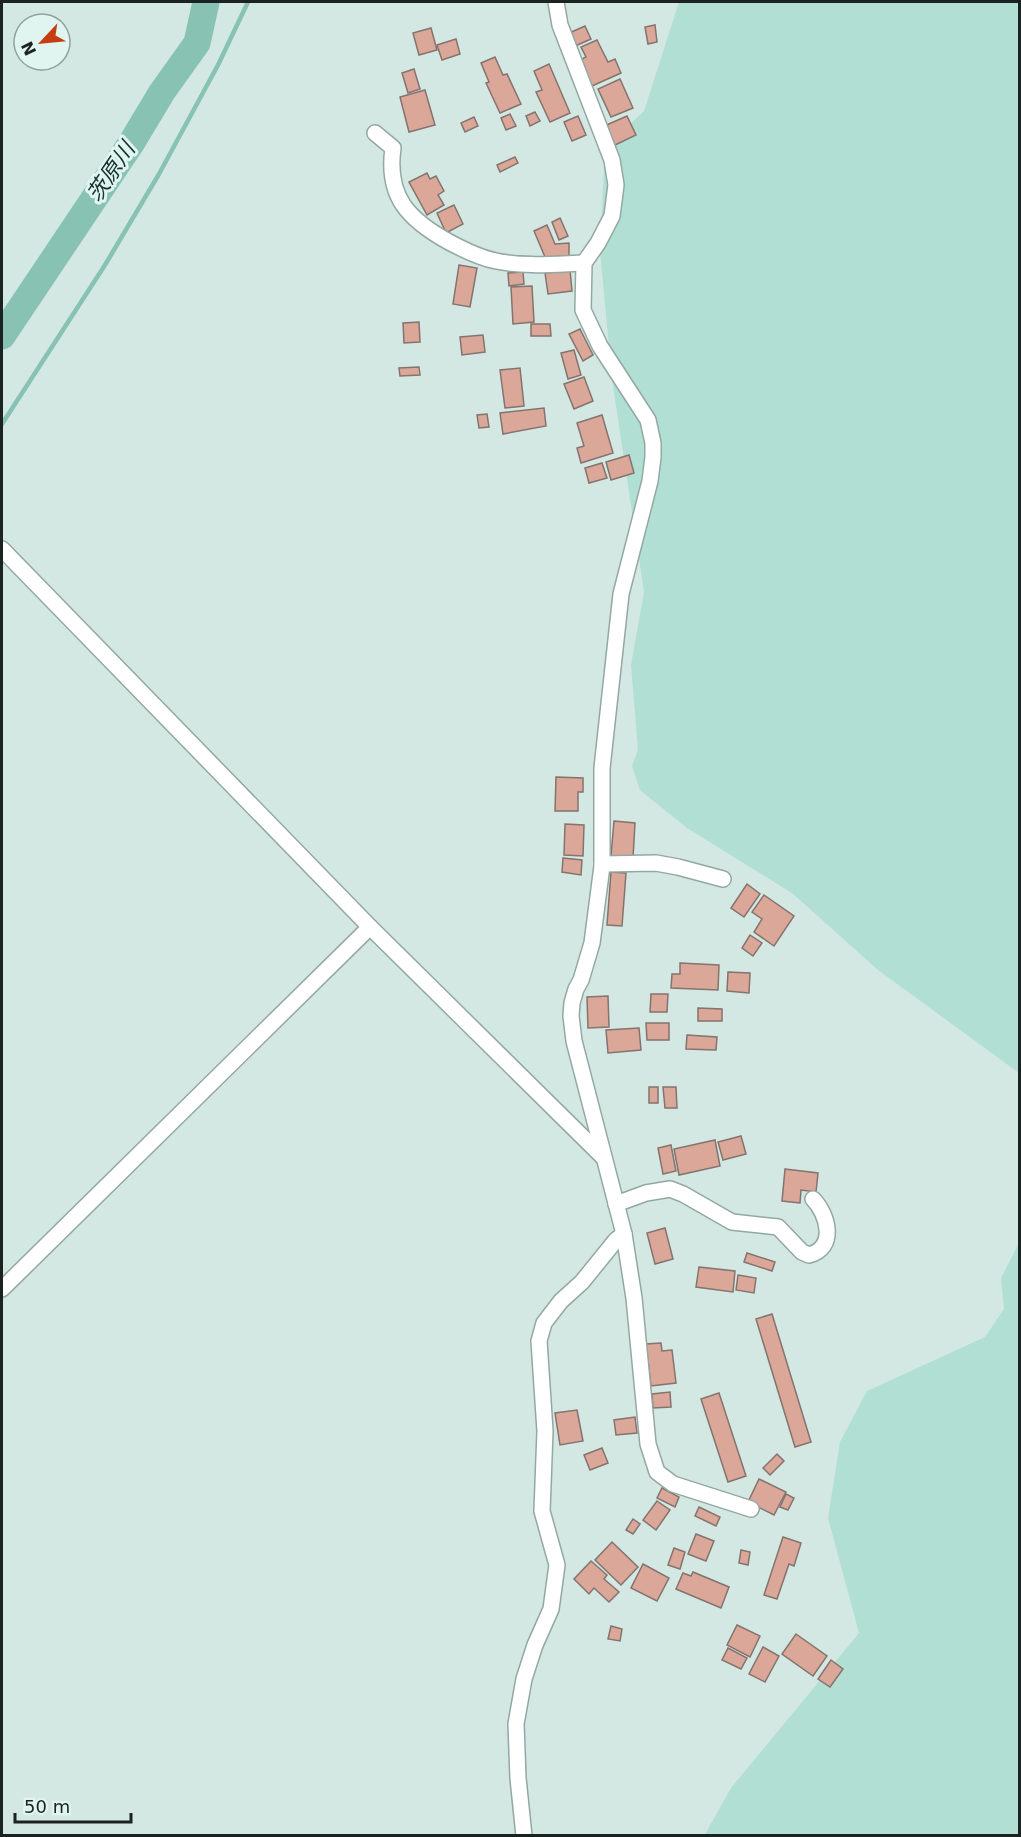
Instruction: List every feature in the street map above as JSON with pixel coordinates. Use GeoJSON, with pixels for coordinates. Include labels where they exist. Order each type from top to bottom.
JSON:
{"type":"FeatureCollection","features":[{"type":"Feature","properties":{"kind":"street"},"geometry":{"type":"LineString","coordinates":[[556,2],[560,24],[612,160],[616,185],[612,216],[584,263],[584,310],[587,322],[608,360],[648,420],[653,443],[650,481],[621,594],[602,768],[602,864],[592,943],[576,989],[571,1016],[574,1041],[624,1234],[634,1298],[648,1444],[657,1472],[673,1484],[751,1509]]}},
{"type":"Feature","properties":{"kind":"street"},"geometry":{"type":"LineString","coordinates":[[375,133],[393,148],[390,168],[394,185],[403,205],[414,219],[430,231],[476,255],[497,262],[533,265],[584,263]]}},
{"type":"Feature","properties":{"kind":"street"},"geometry":{"type":"LineString","coordinates":[[2,549],[370,927],[604,1158]]}},
{"type":"Feature","properties":{"kind":"street"},"geometry":{"type":"LineString","coordinates":[[602,864],[656,863],[723,879]]}},
{"type":"Feature","properties":{"kind":"street"},"geometry":{"type":"LineString","coordinates":[[2,1290],[370,927]]}},
{"type":"Feature","properties":{"kind":"street"},"geometry":{"type":"LineString","coordinates":[[616,1204],[646,1193],[670,1189],[732,1222],[778,1227],[802,1252],[809,1255],[819,1250],[828,1236],[826,1218],[813,1199]]}},
{"type":"Feature","properties":{"kind":"street"},"geometry":{"type":"LineString","coordinates":[[525,1836],[518,1778],[516,1724],[526,1672],[551,1609],[557,1565],[542,1510],[545,1431],[539,1341],[544,1323],[554,1310],[582,1282],[616,1240],[624,1234]]}},
{"type":"Feature","properties":{"kind":"green space"},"geometry":{"type":"Polygon","coordinates":[[[679,2],[1019,2],[1019,1073],[878,970],[792,893],[687,828],[640,790],[632,766],[638,750],[631,665],[644,592],[612,379],[600,251],[605,148],[644,111],[679,2]]]}},
{"type":"Feature","properties":{"kind":"green space"},"geometry":{"type":"Polygon","coordinates":[[[1019,1243],[1019,1835],[704,1836],[731,1788],[859,1633],[828,1518],[840,1442],[867,1391],[985,1337],[1004,1309],[1001,1278],[1019,1243]]]}},
{"type":"Feature","properties":{"kind":"building"},"geometry":{"type":"Polygon","coordinates":[[[655,25],[657,42],[648,44],[645,27],[655,25]]]}},
{"type":"Feature","properties":{"kind":"building"},"geometry":{"type":"Polygon","coordinates":[[[585,26],[591,39],[573,47],[567,34],[585,26]]]}},
{"type":"Feature","properties":{"kind":"building"},"geometry":{"type":"Polygon","coordinates":[[[431,28],[437,50],[419,55],[413,33],[431,28]]]}},
{"type":"Feature","properties":{"kind":"building"},"geometry":{"type":"Polygon","coordinates":[[[456,39],[460,54],[442,60],[437,45],[456,39]]]}},
{"type":"Feature","properties":{"kind":"building"},"geometry":{"type":"Polygon","coordinates":[[[597,40],[608,62],[615,59],[621,73],[592,86],[580,60],[586,57],[581,47],[597,40]]]}},
{"type":"Feature","properties":{"kind":"building"},"geometry":{"type":"Polygon","coordinates":[[[495,57],[503,75],[507,74],[521,104],[500,113],[486,83],[489,82],[481,63],[495,57]]]}},
{"type":"Feature","properties":{"kind":"building"},"geometry":{"type":"Polygon","coordinates":[[[549,64],[570,113],[550,122],[536,92],[542,90],[534,71],[549,64]]]}},
{"type":"Feature","properties":{"kind":"building"},"geometry":{"type":"Polygon","coordinates":[[[414,69],[420,89],[408,93],[402,73],[414,69]]]}},
{"type":"Feature","properties":{"kind":"building"},"geometry":{"type":"Polygon","coordinates":[[[620,79],[633,108],[611,117],[598,89],[620,79]]]}},
{"type":"Feature","properties":{"kind":"building"},"geometry":{"type":"Polygon","coordinates":[[[425,90],[435,125],[409,132],[400,97],[425,90]]]}},
{"type":"Feature","properties":{"kind":"building"},"geometry":{"type":"Polygon","coordinates":[[[535,112],[540,121],[530,126],[526,116],[535,112]]]}},
{"type":"Feature","properties":{"kind":"building"},"geometry":{"type":"Polygon","coordinates":[[[510,114],[516,126],[506,130],[501,118],[510,114]]]}},
{"type":"Feature","properties":{"kind":"building"},"geometry":{"type":"Polygon","coordinates":[[[578,116],[586,135],[572,141],[564,122],[578,116]]]}},
{"type":"Feature","properties":{"kind":"building"},"geometry":{"type":"Polygon","coordinates":[[[627,116],[636,135],[611,147],[602,127],[627,116]]]}},
{"type":"Feature","properties":{"kind":"building"},"geometry":{"type":"Polygon","coordinates":[[[474,117],[478,126],[465,132],[461,123],[474,117]]]}},
{"type":"Feature","properties":{"kind":"building"},"geometry":{"type":"Polygon","coordinates":[[[515,157],[518,163],[500,172],[497,165],[515,157]]]}},
{"type":"Feature","properties":{"kind":"building"},"geometry":{"type":"Polygon","coordinates":[[[427,173],[430,179],[436,176],[444,191],[438,195],[444,205],[427,215],[409,182],[427,173]]]}},
{"type":"Feature","properties":{"kind":"building"},"geometry":{"type":"Polygon","coordinates":[[[454,205],[463,224],[446,233],[437,213],[454,205]]]}},
{"type":"Feature","properties":{"kind":"building"},"geometry":{"type":"Polygon","coordinates":[[[560,218],[568,236],[559,240],[552,222],[560,218]]]}},
{"type":"Feature","properties":{"kind":"building"},"geometry":{"type":"Polygon","coordinates":[[[547,225],[555,244],[569,243],[569,256],[545,257],[534,231],[547,225]]]}},
{"type":"Feature","properties":{"kind":"building"},"geometry":{"type":"Polygon","coordinates":[[[459,265],[477,268],[470,307],[453,304],[459,265]]]}},
{"type":"Feature","properties":{"kind":"building"},"geometry":{"type":"Polygon","coordinates":[[[570,270],[572,291],[548,294],[545,273],[570,270]]]}},
{"type":"Feature","properties":{"kind":"building"},"geometry":{"type":"Polygon","coordinates":[[[523,272],[524,284],[509,286],[508,273],[523,272]]]}},
{"type":"Feature","properties":{"kind":"building"},"geometry":{"type":"Polygon","coordinates":[[[532,286],[534,322],[513,324],[511,287],[532,286]]]}},
{"type":"Feature","properties":{"kind":"building"},"geometry":{"type":"Polygon","coordinates":[[[419,322],[420,342],[404,343],[403,323],[419,322]]]}},
{"type":"Feature","properties":{"kind":"building"},"geometry":{"type":"Polygon","coordinates":[[[531,324],[550,324],[551,336],[531,336],[531,324]]]}},
{"type":"Feature","properties":{"kind":"building"},"geometry":{"type":"Polygon","coordinates":[[[580,329],[593,355],[583,361],[569,334],[580,329]]]}},
{"type":"Feature","properties":{"kind":"building"},"geometry":{"type":"Polygon","coordinates":[[[483,335],[485,352],[462,355],[460,337],[483,335]]]}},
{"type":"Feature","properties":{"kind":"building"},"geometry":{"type":"Polygon","coordinates":[[[574,350],[581,375],[568,379],[561,353],[574,350]]]}},
{"type":"Feature","properties":{"kind":"building"},"geometry":{"type":"Polygon","coordinates":[[[419,367],[420,375],[400,376],[399,368],[419,367]]]}},
{"type":"Feature","properties":{"kind":"building"},"geometry":{"type":"Polygon","coordinates":[[[520,368],[524,406],[505,408],[500,370],[520,368]]]}},
{"type":"Feature","properties":{"kind":"building"},"geometry":{"type":"Polygon","coordinates":[[[584,377],[593,401],[574,409],[564,384],[584,377]]]}},
{"type":"Feature","properties":{"kind":"building"},"geometry":{"type":"Polygon","coordinates":[[[544,408],[546,426],[503,434],[500,413],[544,408]]]}},
{"type":"Feature","properties":{"kind":"building"},"geometry":{"type":"Polygon","coordinates":[[[487,414],[489,427],[479,428],[477,415],[487,414]]]}},
{"type":"Feature","properties":{"kind":"building"},"geometry":{"type":"Polygon","coordinates":[[[602,415],[613,453],[581,463],[577,448],[584,446],[577,423],[602,415]]]}},
{"type":"Feature","properties":{"kind":"building"},"geometry":{"type":"Polygon","coordinates":[[[629,455],[634,473],[611,480],[606,462],[629,455]]]}},
{"type":"Feature","properties":{"kind":"building"},"geometry":{"type":"Polygon","coordinates":[[[602,463],[607,478],[589,483],[585,468],[602,463]]]}},
{"type":"Feature","properties":{"kind":"building"},"geometry":{"type":"Polygon","coordinates":[[[556,777],[583,778],[583,792],[578,792],[578,811],[555,811],[556,777]]]}},
{"type":"Feature","properties":{"kind":"building"},"geometry":{"type":"Polygon","coordinates":[[[614,821],[635,823],[633,858],[611,856],[614,821]]]}},
{"type":"Feature","properties":{"kind":"building"},"geometry":{"type":"Polygon","coordinates":[[[565,824],[584,825],[583,856],[564,855],[565,824]]]}},
{"type":"Feature","properties":{"kind":"building"},"geometry":{"type":"Polygon","coordinates":[[[563,858],[582,860],[581,875],[562,872],[563,858]]]}},
{"type":"Feature","properties":{"kind":"building"},"geometry":{"type":"Polygon","coordinates":[[[611,872],[626,873],[622,926],[607,925],[611,872]]]}},
{"type":"Feature","properties":{"kind":"building"},"geometry":{"type":"Polygon","coordinates":[[[747,884],[760,894],[744,917],[731,908],[747,884]]]}},
{"type":"Feature","properties":{"kind":"building"},"geometry":{"type":"Polygon","coordinates":[[[764,895],[794,916],[774,946],[754,932],[762,919],[752,912],[764,895]]]}},
{"type":"Feature","properties":{"kind":"building"},"geometry":{"type":"Polygon","coordinates":[[[750,935],[762,943],[753,956],[742,948],[750,935]]]}},
{"type":"Feature","properties":{"kind":"building"},"geometry":{"type":"Polygon","coordinates":[[[680,963],[719,965],[718,990],[671,988],[672,974],[680,974],[680,963]]]}},
{"type":"Feature","properties":{"kind":"building"},"geometry":{"type":"Polygon","coordinates":[[[728,972],[750,973],[749,993],[727,991],[728,972]]]}},
{"type":"Feature","properties":{"kind":"building"},"geometry":{"type":"Polygon","coordinates":[[[651,994],[668,994],[667,1012],[650,1012],[651,994]]]}},
{"type":"Feature","properties":{"kind":"building"},"geometry":{"type":"Polygon","coordinates":[[[608,996],[609,1027],[588,1028],[587,997],[608,996]]]}},
{"type":"Feature","properties":{"kind":"building"},"geometry":{"type":"Polygon","coordinates":[[[698,1008],[722,1009],[722,1021],[698,1021],[698,1008]]]}},
{"type":"Feature","properties":{"kind":"building"},"geometry":{"type":"Polygon","coordinates":[[[646,1023],[669,1023],[669,1040],[647,1040],[646,1023]]]}},
{"type":"Feature","properties":{"kind":"building"},"geometry":{"type":"Polygon","coordinates":[[[639,1028],[641,1050],[608,1053],[606,1030],[639,1028]]]}},
{"type":"Feature","properties":{"kind":"building"},"geometry":{"type":"Polygon","coordinates":[[[687,1035],[717,1037],[716,1050],[686,1049],[687,1035]]]}},
{"type":"Feature","properties":{"kind":"building"},"geometry":{"type":"Polygon","coordinates":[[[649,1087],[658,1087],[658,1103],[649,1103],[649,1087]]]}},
{"type":"Feature","properties":{"kind":"building"},"geometry":{"type":"Polygon","coordinates":[[[663,1087],[676,1087],[677,1108],[665,1108],[663,1087]]]}},
{"type":"Feature","properties":{"kind":"building"},"geometry":{"type":"Polygon","coordinates":[[[741,1136],[746,1154],[723,1160],[718,1142],[741,1136]]]}},
{"type":"Feature","properties":{"kind":"building"},"geometry":{"type":"Polygon","coordinates":[[[715,1140],[720,1166],[679,1175],[674,1149],[715,1140]]]}},
{"type":"Feature","properties":{"kind":"building"},"geometry":{"type":"Polygon","coordinates":[[[671,1145],[676,1171],[663,1174],[658,1148],[671,1145]]]}},
{"type":"Feature","properties":{"kind":"building"},"geometry":{"type":"Polygon","coordinates":[[[785,1169],[818,1173],[816,1192],[801,1190],[800,1203],[782,1201],[785,1169]]]}},
{"type":"Feature","properties":{"kind":"building"},"geometry":{"type":"Polygon","coordinates":[[[665,1228],[673,1259],[655,1264],[647,1233],[665,1228]]]}},
{"type":"Feature","properties":{"kind":"building"},"geometry":{"type":"Polygon","coordinates":[[[747,1253],[775,1262],[772,1271],[744,1262],[747,1253]]]}},
{"type":"Feature","properties":{"kind":"building"},"geometry":{"type":"Polygon","coordinates":[[[699,1267],[735,1271],[733,1292],[696,1287],[699,1267]]]}},
{"type":"Feature","properties":{"kind":"building"},"geometry":{"type":"Polygon","coordinates":[[[738,1275],[756,1278],[754,1293],[736,1290],[738,1275]]]}},
{"type":"Feature","properties":{"kind":"building"},"geometry":{"type":"Polygon","coordinates":[[[772,1314],[811,1442],[795,1447],[756,1319],[772,1314]]]}},
{"type":"Feature","properties":{"kind":"building"},"geometry":{"type":"Polygon","coordinates":[[[661,1343],[662,1351],[672,1350],[676,1383],[651,1386],[646,1344],[661,1343]]]}},
{"type":"Feature","properties":{"kind":"building"},"geometry":{"type":"Polygon","coordinates":[[[670,1392],[671,1407],[653,1408],[652,1394],[670,1392]]]}},
{"type":"Feature","properties":{"kind":"building"},"geometry":{"type":"Polygon","coordinates":[[[719,1393],[746,1476],[728,1482],[701,1399],[719,1393]]]}},
{"type":"Feature","properties":{"kind":"building"},"geometry":{"type":"Polygon","coordinates":[[[577,1410],[583,1441],[560,1445],[555,1413],[577,1410]]]}},
{"type":"Feature","properties":{"kind":"building"},"geometry":{"type":"Polygon","coordinates":[[[635,1417],[637,1433],[616,1435],[614,1420],[635,1417]]]}},
{"type":"Feature","properties":{"kind":"building"},"geometry":{"type":"Polygon","coordinates":[[[602,1448],[608,1463],[590,1470],[584,1455],[602,1448]]]}},
{"type":"Feature","properties":{"kind":"building"},"geometry":{"type":"Polygon","coordinates":[[[777,1454],[784,1461],[770,1475],[763,1468],[777,1454]]]}},
{"type":"Feature","properties":{"kind":"building"},"geometry":{"type":"Polygon","coordinates":[[[759,1479],[786,1492],[774,1515],[748,1502],[759,1479]]]}},
{"type":"Feature","properties":{"kind":"building"},"geometry":{"type":"Polygon","coordinates":[[[662,1488],[679,1497],[675,1507],[657,1498],[662,1488]]]}},
{"type":"Feature","properties":{"kind":"building"},"geometry":{"type":"Polygon","coordinates":[[[786,1494],[794,1498],[788,1510],[780,1507],[786,1494]]]}},
{"type":"Feature","properties":{"kind":"building"},"geometry":{"type":"Polygon","coordinates":[[[657,1501],[670,1510],[656,1530],[643,1520],[657,1501]]]}},
{"type":"Feature","properties":{"kind":"building"},"geometry":{"type":"Polygon","coordinates":[[[699,1507],[720,1517],[716,1526],[695,1516],[699,1507]]]}},
{"type":"Feature","properties":{"kind":"building"},"geometry":{"type":"Polygon","coordinates":[[[633,1519],[640,1524],[633,1534],[626,1530],[633,1519]]]}},
{"type":"Feature","properties":{"kind":"building"},"geometry":{"type":"Polygon","coordinates":[[[696,1534],[714,1541],[706,1561],[688,1554],[696,1534]]]}},
{"type":"Feature","properties":{"kind":"building"},"geometry":{"type":"Polygon","coordinates":[[[783,1537],[801,1543],[794,1566],[789,1564],[777,1599],[764,1595],[783,1537]]]}},
{"type":"Feature","properties":{"kind":"building"},"geometry":{"type":"Polygon","coordinates":[[[612,1542],[638,1567],[621,1585],[595,1560],[612,1542]]]}},
{"type":"Feature","properties":{"kind":"building"},"geometry":{"type":"Polygon","coordinates":[[[674,1548],[685,1552],[680,1569],[668,1565],[674,1548]]]}},
{"type":"Feature","properties":{"kind":"building"},"geometry":{"type":"Polygon","coordinates":[[[741,1550],[750,1552],[748,1565],[739,1563],[741,1550]]]}},
{"type":"Feature","properties":{"kind":"building"},"geometry":{"type":"Polygon","coordinates":[[[591,1561],[607,1575],[604,1579],[619,1592],[609,1602],[594,1588],[589,1594],[574,1579],[591,1561]]]}},
{"type":"Feature","properties":{"kind":"building"},"geometry":{"type":"Polygon","coordinates":[[[643,1564],[669,1578],[657,1601],[631,1588],[643,1564]]]}},
{"type":"Feature","properties":{"kind":"building"},"geometry":{"type":"Polygon","coordinates":[[[693,1572],[729,1587],[721,1608],[676,1589],[683,1573],[691,1576],[693,1572]]]}},
{"type":"Feature","properties":{"kind":"building"},"geometry":{"type":"Polygon","coordinates":[[[737,1625],[760,1636],[750,1657],[727,1645],[737,1625]]]}},
{"type":"Feature","properties":{"kind":"building"},"geometry":{"type":"Polygon","coordinates":[[[611,1626],[622,1629],[620,1641],[608,1639],[611,1626]]]}},
{"type":"Feature","properties":{"kind":"building"},"geometry":{"type":"Polygon","coordinates":[[[796,1634],[827,1656],[813,1676],[782,1654],[796,1634]]]}},
{"type":"Feature","properties":{"kind":"building"},"geometry":{"type":"Polygon","coordinates":[[[763,1647],[779,1656],[765,1682],[749,1674],[763,1647]]]}},
{"type":"Feature","properties":{"kind":"building"},"geometry":{"type":"Polygon","coordinates":[[[728,1648],[747,1658],[741,1669],[722,1660],[728,1648]]]}},
{"type":"Feature","properties":{"kind":"building"},"geometry":{"type":"Polygon","coordinates":[[[831,1660],[843,1669],[830,1687],[818,1679],[831,1660]]]}},
{"type":"Feature","properties":{"kind":"waterway","name":"茨原川"},"geometry":{"type":"LineString","coordinates":[[2,336],[132,142],[162,92],[197,43],[206,2]]}},
{"type":"Feature","properties":{"kind":"waterway"},"geometry":{"type":"LineString","coordinates":[[2,424],[105,265],[159,174],[218,65],[248,2]]}}]}
